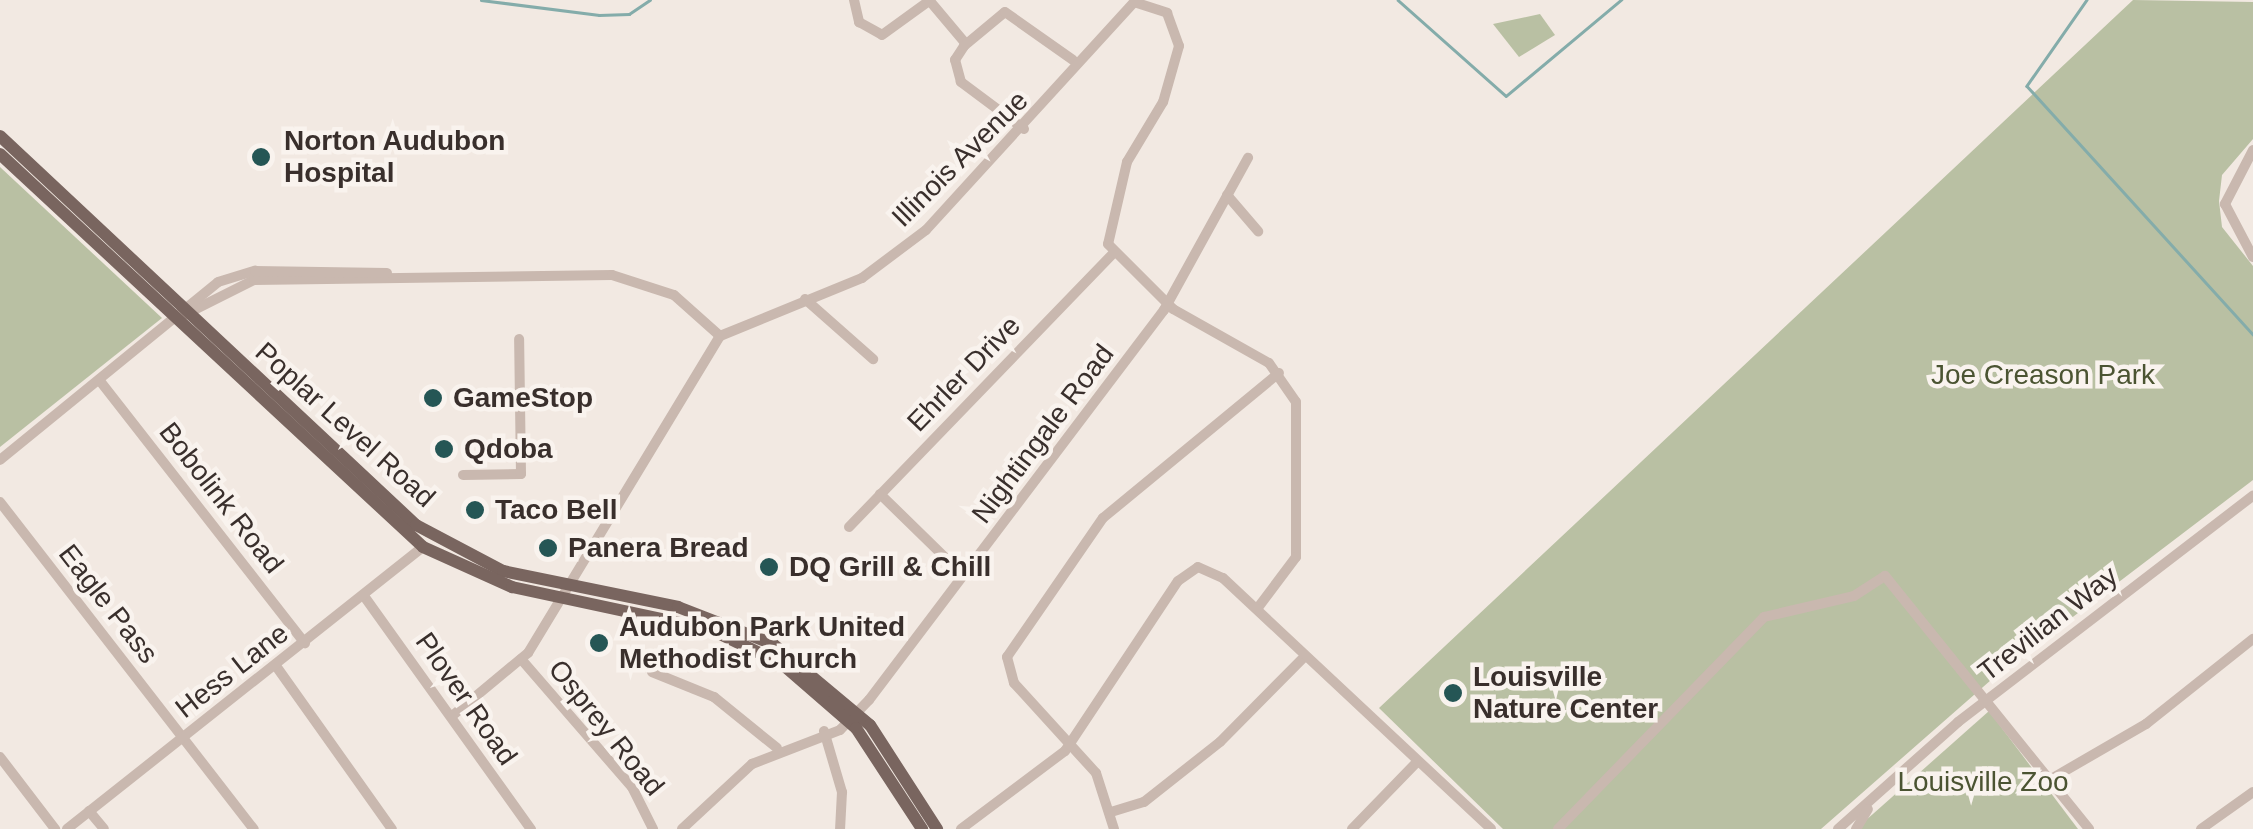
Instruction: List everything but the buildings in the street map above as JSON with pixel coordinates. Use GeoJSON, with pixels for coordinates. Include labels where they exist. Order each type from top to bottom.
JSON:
{"type":"FeatureCollection","features":[{"type":"Feature","properties":{"kind":"main road","name":"Poplar Level Road"},"geometry":{"type":"LineString","coordinates":[[0,136],[423,546],[490,580],[566,593]]}},
{"type":"Feature","properties":{"kind":"main road","name":"Poplar Level Road"},"geometry":{"type":"LineString","coordinates":[[0,154],[407,518],[481,563],[566,593],[743,642],[852,715],[937,829]]}},
{"type":"Feature","properties":{"kind":"main road","name":"Poplar Level Road"},"geometry":{"type":"LineString","coordinates":[[852,715],[922,829]]}},
{"type":"Feature","properties":{"kind":"street"},"geometry":{"type":"LineString","coordinates":[[854,0],[860,22],[882,35],[929,1],[966,44]]}},
{"type":"Feature","properties":{"kind":"street","name":"Illinois Avenue"},"geometry":{"type":"LineString","coordinates":[[720,336],[893,256],[1024,129],[1116,5],[1158,6],[1179,40],[1163,102],[1109,212],[1113,254]]}},
{"type":"Feature","properties":{"kind":"street"},"geometry":{"type":"LineString","coordinates":[[1024,129],[961,82],[956,60],[966,44],[1005,12],[1073,60]]}},
{"type":"Feature","properties":{"kind":"street"},"geometry":{"type":"LineString","coordinates":[[2253,150],[2225,204],[2253,257]]}},
{"type":"Feature","properties":{"kind":"street","name":"Nightingale Road"},"geometry":{"type":"LineString","coordinates":[[852,715],[964,576],[1167,302],[1248,158]]}},
{"type":"Feature","properties":{"kind":"street"},"geometry":{"type":"LineString","coordinates":[[1227,196],[1258,231]]}},
{"type":"Feature","properties":{"kind":"street"},"geometry":{"type":"LineString","coordinates":[[1113,254],[1167,302],[1280,373],[1296,402],[1296,557],[1257,608]]}},
{"type":"Feature","properties":{"kind":"street","name":"Ehrler Drive"},"geometry":{"type":"LineString","coordinates":[[849,528],[1113,254]]}},
{"type":"Feature","properties":{"kind":"street"},"geometry":{"type":"LineString","coordinates":[[0,460],[182,314],[254,280],[625,276],[674,296],[720,336],[566,593],[522,659],[452,716]]}},
{"type":"Feature","properties":{"kind":"street"},"geometry":{"type":"LineString","coordinates":[[805,299],[872,359]]}},
{"type":"Feature","properties":{"kind":"street"},"geometry":{"type":"LineString","coordinates":[[462,475],[522,474],[518,340]]}},
{"type":"Feature","properties":{"kind":"street"},"geometry":{"type":"LineString","coordinates":[[1114,829],[1111,812],[1072,742],[1010,678],[1011,648],[1103,518],[1280,373]]}},
{"type":"Feature","properties":{"kind":"street","name":"Bobolink Road"},"geometry":{"type":"LineString","coordinates":[[100,381],[305,642]]}},
{"type":"Feature","properties":{"kind":"street"},"geometry":{"type":"LineString","coordinates":[[880,494],[964,576]]}},
{"type":"Feature","properties":{"kind":"street","name":"Trevilian Way"},"geometry":{"type":"LineString","coordinates":[[1838,829],[1987,700],[2253,496]]}},
{"type":"Feature","properties":{"kind":"street","name":"Eagle Pass"},"geometry":{"type":"LineString","coordinates":[[0,502],[254,829]]}},
{"type":"Feature","properties":{"kind":"street","name":"Hess Lane"},"geometry":{"type":"LineString","coordinates":[[67,829],[423,546]]}},
{"type":"Feature","properties":{"kind":"street"},"geometry":{"type":"LineString","coordinates":[[961,829],[1072,742],[1185,573],[1211,569],[1491,829]]}},
{"type":"Feature","properties":{"kind":"street"},"geometry":{"type":"LineString","coordinates":[[1558,829],[1764,617],[1854,596],[1885,576],[2089,829]]}},
{"type":"Feature","properties":{"kind":"street","name":"Plover Road"},"geometry":{"type":"LineString","coordinates":[[364,596],[531,829]]}},
{"type":"Feature","properties":{"kind":"street"},"geometry":{"type":"LineString","coordinates":[[2051,779],[2146,724],[2220,656],[2253,639]]}},
{"type":"Feature","properties":{"kind":"street"},"geometry":{"type":"LineString","coordinates":[[1111,812],[1144,802],[1220,742],[1305,656]]}},
{"type":"Feature","properties":{"kind":"street","name":"Osprey Road"},"geometry":{"type":"LineString","coordinates":[[522,659],[632,787],[656,828]]}},
{"type":"Feature","properties":{"kind":"street"},"geometry":{"type":"LineString","coordinates":[[276,666],[392,829]]}},
{"type":"Feature","properties":{"kind":"street"},"geometry":{"type":"LineString","coordinates":[[652,672],[714,697],[761,741],[777,748]]}},
{"type":"Feature","properties":{"kind":"street"},"geometry":{"type":"LineString","coordinates":[[682,829],[759,759],[852,715]]}},
{"type":"Feature","properties":{"kind":"street"},"geometry":{"type":"LineString","coordinates":[[824,731],[842,792],[840,829]]}},
{"type":"Feature","properties":{"kind":"street"},"geometry":{"type":"LineString","coordinates":[[759,759],[761,741]]}},
{"type":"Feature","properties":{"kind":"street"},"geometry":{"type":"LineString","coordinates":[[0,757],[55,829]]}},
{"type":"Feature","properties":{"kind":"street"},"geometry":{"type":"LineString","coordinates":[[1352,829],[1417,762]]}},
{"type":"Feature","properties":{"kind":"street"},"geometry":{"type":"LineString","coordinates":[[2201,829],[2253,792]]}},
{"type":"Feature","properties":{"kind":"street","name":"Trevilian Way"},"geometry":{"type":"LineString","coordinates":[[1856,829],[1876,795]]}},
{"type":"Feature","properties":{"kind":"street"},"geometry":{"type":"LineString","coordinates":[[89,811],[104,829]]}},
{"type":"Feature","properties":{"kind":"green space","name":"Joe Creason Park"},"geometry":{"type":"Polygon","coordinates":[[[2133,0],[2253,2],[2253,139],[2222,175],[2219,201],[2222,227],[2253,266],[2253,480],[1999,673],[1821,829],[1503,829],[1379,708],[2133,0]]]}},
{"type":"Feature","properties":{"kind":"green space"},"geometry":{"type":"Polygon","coordinates":[[[1540,14],[1555,35],[1519,57],[1493,24],[1540,14]]]}},
{"type":"Feature","properties":{"kind":"green space"},"geometry":{"type":"Polygon","coordinates":[[[0,167],[162,318],[0,447],[0,167]]]}},
{"type":"Feature","properties":{"kind":"green space","name":"Louisville Zoo"},"geometry":{"type":"Polygon","coordinates":[[[1989,711],[2078,829],[1856,829],[1989,711]]]}},
{"type":"Feature","properties":{"kind":"waterway"},"geometry":{"type":"LineString","coordinates":[[481,0],[599,15],[629,14],[650,0]]}},
{"type":"Feature","properties":{"kind":"waterway"},"geometry":{"type":"LineString","coordinates":[[1398,0],[1506,96],[1621,0]]}},
{"type":"Feature","properties":{"kind":"waterway"},"geometry":{"type":"LineString","coordinates":[[2087,0],[2027,86],[2253,334]]}},
{"type":"Feature","properties":{"kind":"place","name":"Norton Audubon Hospital"},"geometry":{"type":"Point","coordinates":[261,157]}},
{"type":"Feature","properties":{"kind":"place","name":"GameStop"},"geometry":{"type":"Point","coordinates":[433,398]}},
{"type":"Feature","properties":{"kind":"place","name":"Qdoba"},"geometry":{"type":"Point","coordinates":[444,449]}},
{"type":"Feature","properties":{"kind":"place","name":"Taco Bell"},"geometry":{"type":"Point","coordinates":[475,510]}},
{"type":"Feature","properties":{"kind":"place","name":"Panera Bread"},"geometry":{"type":"Point","coordinates":[548,548]}},
{"type":"Feature","properties":{"kind":"place","name":"DQ Grill & Chill"},"geometry":{"type":"Point","coordinates":[769,567]}},
{"type":"Feature","properties":{"kind":"place","name":"Audubon Park United Methodist Church"},"geometry":{"type":"Point","coordinates":[599,643]}},
{"type":"Feature","properties":{"kind":"place","name":"Louisville Nature Center"},"geometry":{"type":"Point","coordinates":[1453,693]}}]}
